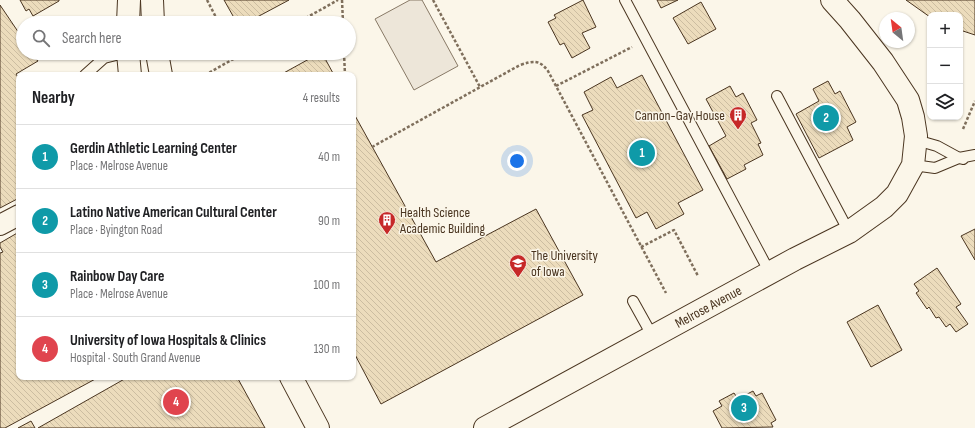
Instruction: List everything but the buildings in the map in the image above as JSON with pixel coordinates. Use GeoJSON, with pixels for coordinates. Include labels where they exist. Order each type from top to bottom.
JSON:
{"type":"FeatureCollection","features":[{"type":"Feature","properties":{"kind":"main road"},"geometry":{"type":"LineString","coordinates":[[128,16],[129,0]]}},
{"type":"Feature","properties":{"kind":"main road"},"geometry":{"type":"LineString","coordinates":[[152,0],[153,16]]}},
{"type":"Feature","properties":{"kind":"main road"},"geometry":{"type":"LineString","coordinates":[[832,0],[883,62],[908,100],[913,117],[916,140],[913,165]]}},
{"type":"Feature","properties":{"kind":"main road"},"geometry":{"type":"LineString","coordinates":[[129,60],[130,72]]}},
{"type":"Feature","properties":{"kind":"main road"},"geometry":{"type":"LineString","coordinates":[[158,60],[160,72]]}},
{"type":"Feature","properties":{"kind":"main road","name":"Melrose Avenue"},"geometry":{"type":"LineString","coordinates":[[485,428],[770,273],[849,232],[869,219],[897,194],[913,165]]}},
{"type":"Feature","properties":{"kind":"main road"},"geometry":{"type":"LineString","coordinates":[[293,380],[318,428]]}},
{"type":"Feature","properties":{"kind":"street"},"geometry":{"type":"LineString","coordinates":[[0,225],[16,217]]}},
{"type":"Feature","properties":{"kind":"lane"},"geometry":{"type":"LineString","coordinates":[[625,0],[770,273]]}},
{"type":"Feature","properties":{"kind":"lane"},"geometry":{"type":"LineString","coordinates":[[88,72],[102,60]]}},
{"type":"Feature","properties":{"kind":"lane"},"geometry":{"type":"LineString","coordinates":[[776,96],[849,232]]}},
{"type":"Feature","properties":{"kind":"lane"},"geometry":{"type":"LineString","coordinates":[[916,140],[937,146],[959,158],[975,160]]}},
{"type":"Feature","properties":{"kind":"lane"},"geometry":{"type":"LineString","coordinates":[[913,165],[935,168],[959,158],[975,155]]}},
{"type":"Feature","properties":{"kind":"lane"},"geometry":{"type":"LineString","coordinates":[[633,301],[653,337]]}},
{"type":"Feature","properties":{"kind":"path"},"geometry":{"type":"LineString","coordinates":[[207,0],[215,16]]}},
{"type":"Feature","properties":{"kind":"path"},"geometry":{"type":"LineString","coordinates":[[309,16],[338,0]]}},
{"type":"Feature","properties":{"kind":"path"},"geometry":{"type":"LineString","coordinates":[[342,0],[343,16]]}},
{"type":"Feature","properties":{"kind":"path"},"geometry":{"type":"LineString","coordinates":[[433,0],[480,87]]}},
{"type":"Feature","properties":{"kind":"path"},"geometry":{"type":"LineString","coordinates":[[556,86],[647,40]]}},
{"type":"Feature","properties":{"kind":"path"},"geometry":{"type":"LineString","coordinates":[[210,72],[232,60]]}},
{"type":"Feature","properties":{"kind":"path"},"geometry":{"type":"LineString","coordinates":[[344,60],[345,72]]}},
{"type":"Feature","properties":{"kind":"path"},"geometry":{"type":"LineString","coordinates":[[372,147],[520,65],[530,62],[537,62],[544,65],[666,293]]}},
{"type":"Feature","properties":{"kind":"path"},"geometry":{"type":"LineString","coordinates":[[963,129],[975,101]]}},
{"type":"Feature","properties":{"kind":"path"},"geometry":{"type":"LineString","coordinates":[[641,247],[674,230],[698,276]]}},
{"type":"Feature","properties":{"kind":"shaded area"},"geometry":{"type":"Polygon","coordinates":[[[410,0],[422,0],[458,66],[414,90],[375,19],[410,0]]]}},
{"type":"Feature","properties":{"kind":"place","name":"Latino Native American Cultural Center"},"geometry":{"type":"Point","coordinates":[826,118]}},
{"type":"Feature","properties":{"kind":"place","name":"Cannon-Gay House"},"geometry":{"type":"Point","coordinates":[738,130]}},
{"type":"Feature","properties":{"kind":"place","name":"Gerdin Athletic Learning Center"},"geometry":{"type":"Point","coordinates":[642,153]}},
{"type":"Feature","properties":{"kind":"place","name":"Health Science Academic Building"},"geometry":{"type":"Point","coordinates":[387,235]}},
{"type":"Feature","properties":{"kind":"place","name":"The University of Iowa"},"geometry":{"type":"Point","coordinates":[518,278]}},
{"type":"Feature","properties":{"kind":"place","name":"University of Iowa Hospitals & Clinics"},"geometry":{"type":"Point","coordinates":[176,402]}},
{"type":"Feature","properties":{"kind":"place","name":"Rainbow Day Care"},"geometry":{"type":"Point","coordinates":[744,408]}}]}
